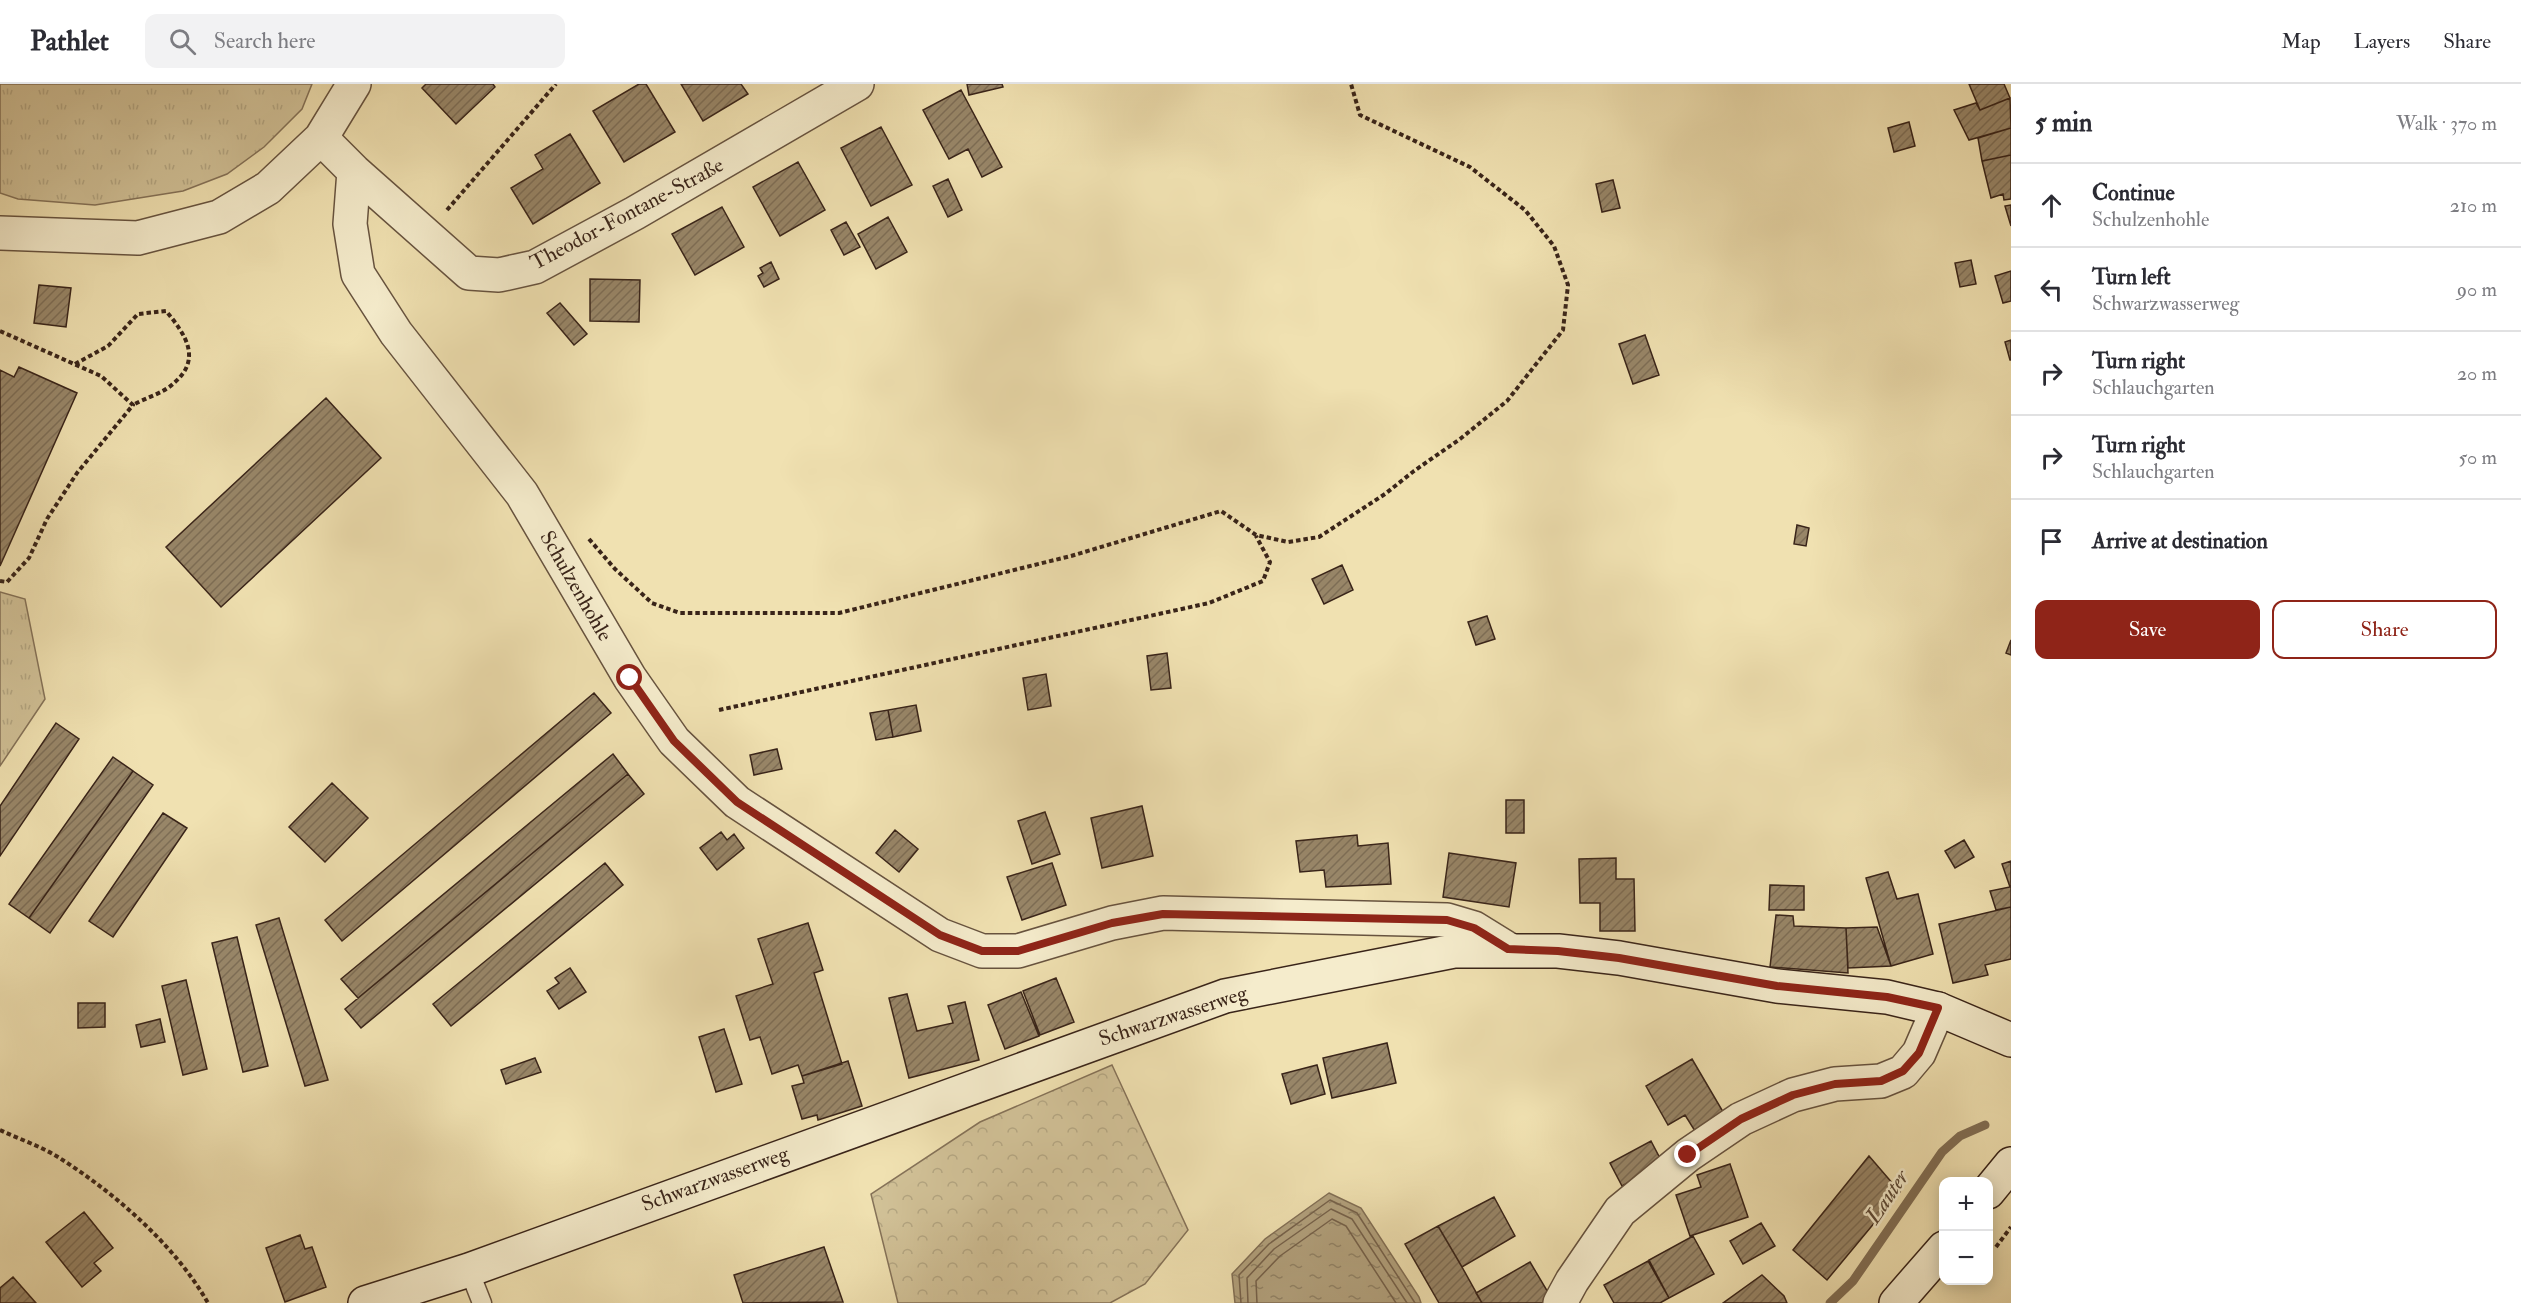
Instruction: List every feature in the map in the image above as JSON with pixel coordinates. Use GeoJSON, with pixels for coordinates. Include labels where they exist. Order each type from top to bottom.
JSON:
{"type":"FeatureCollection","features":[{"type":"Feature","properties":{"kind":"street"},"geometry":{"type":"LineString","coordinates":[[0,233],[138,238],[219,217],[268,189],[321,138],[354,84]]}},
{"type":"Feature","properties":{"kind":"street","name":"Theodor-Fontane-Straße"},"geometry":{"type":"LineString","coordinates":[[321,138],[354,171],[469,273],[499,275],[535,267],[635,213],[857,84]]}},
{"type":"Feature","properties":{"kind":"street","name":"Schulzenhohle"},"geometry":{"type":"LineString","coordinates":[[354,171],[350,224],[358,274],[396,333],[522,494],[630,678],[674,741],[737,802],[940,935],[982,951],[1018,951],[1112,923],[1163,914],[1447,920],[1474,928],[1508,949]]}},
{"type":"Feature","properties":{"kind":"street","name":"Schwarzwasserweg"},"geometry":{"type":"LineString","coordinates":[[365,1303],[469,1270],[1225,996],[1454,951],[1508,949],[1558,951],[1619,958],[1777,986],[1887,997],[1938,1008],[2011,1040]]}},
{"type":"Feature","properties":{"kind":"street"},"geometry":{"type":"LineString","coordinates":[[1560,1303],[1572,1281],[1620,1211],[1688,1155],[1741,1119],[1793,1095],[1835,1084],[1881,1081],[1903,1071],[1919,1053],[1938,1008]]}},
{"type":"Feature","properties":{"kind":"street"},"geometry":{"type":"LineString","coordinates":[[1993,1187],[2011,1164]]}},
{"type":"Feature","properties":{"kind":"street"},"geometry":{"type":"LineString","coordinates":[[1896,1303],[1939,1254]]}},
{"type":"Feature","properties":{"kind":"lane"},"geometry":{"type":"LineString","coordinates":[[469,1270],[482,1303]]}},
{"type":"Feature","properties":{"kind":"path"},"geometry":{"type":"LineString","coordinates":[[426,235],[556,84]]}},
{"type":"Feature","properties":{"kind":"path"},"geometry":{"type":"LineString","coordinates":[[584,534],[615,569],[652,603],[680,613],[838,613],[1071,556],[1221,511],[1256,535],[1288,542],[1319,537],[1385,494],[1507,401],[1563,330],[1568,285],[1554,246],[1525,210],[1470,167],[1360,115],[1352,84]]}},
{"type":"Feature","properties":{"kind":"path"},"geometry":{"type":"LineString","coordinates":[[0,581],[7,582],[29,558],[47,519],[77,472],[133,405],[174,384],[188,367],[191,352],[179,327],[166,311],[138,315],[108,346],[74,364]]}},
{"type":"Feature","properties":{"kind":"path"},"geometry":{"type":"LineString","coordinates":[[0,331],[101,376],[133,405]]}},
{"type":"Feature","properties":{"kind":"path"},"geometry":{"type":"LineString","coordinates":[[719,710],[1209,603],[1263,581],[1270,562],[1256,535]]}},
{"type":"Feature","properties":{"kind":"path"},"geometry":{"type":"LineString","coordinates":[[0,1130],[57,1156],[122,1203],[193,1276],[208,1303]]}},
{"type":"Feature","properties":{"kind":"path"},"geometry":{"type":"LineString","coordinates":[[1996,1247],[2011,1227]]}},
{"type":"Feature","properties":{"kind":"green space"},"geometry":{"type":"Polygon","coordinates":[[[0,84],[312,84],[302,109],[264,147],[227,174],[183,191],[95,205],[18,199],[0,193],[0,84]]]}},
{"type":"Feature","properties":{"kind":"green space"},"geometry":{"type":"Polygon","coordinates":[[[0,592],[25,599],[45,699],[0,766],[0,592]]]}},
{"type":"Feature","properties":{"kind":"green space"},"geometry":{"type":"Polygon","coordinates":[[[1112,1065],[1188,1230],[1145,1284],[1110,1303],[898,1303],[871,1194],[980,1122],[1112,1065]]]}},
{"type":"Feature","properties":{"kind":"water"},"geometry":{"type":"Polygon","coordinates":[[[1329,1193],[1361,1208],[1421,1303],[1235,1303],[1232,1274],[1265,1239],[1329,1193]]]}},
{"type":"Feature","properties":{"kind":"building"},"geometry":{"type":"Polygon","coordinates":[[[426,84],[493,84],[495,87],[456,124],[422,88],[426,84]]]}},
{"type":"Feature","properties":{"kind":"building"},"geometry":{"type":"Polygon","coordinates":[[[639,84],[646,84],[675,132],[624,162],[593,111],[639,84]]]}},
{"type":"Feature","properties":{"kind":"building"},"geometry":{"type":"Polygon","coordinates":[[[681,84],[741,84],[748,94],[703,121],[681,84]]]}},
{"type":"Feature","properties":{"kind":"building"},"geometry":{"type":"Polygon","coordinates":[[[967,84],[1002,84],[1003,87],[969,95],[967,84]]]}},
{"type":"Feature","properties":{"kind":"building"},"geometry":{"type":"Polygon","coordinates":[[[1969,84],[2004,84],[2010,98],[1980,110],[1969,84]]]}},
{"type":"Feature","properties":{"kind":"building"},"geometry":{"type":"Polygon","coordinates":[[[961,90],[1002,167],[982,177],[968,149],[949,159],[923,110],[961,90]]]}},
{"type":"Feature","properties":{"kind":"building"},"geometry":{"type":"Polygon","coordinates":[[[2010,98],[2011,128],[1969,140],[1954,110],[1976,103],[1980,110],[2010,98]]]}},
{"type":"Feature","properties":{"kind":"building"},"geometry":{"type":"Polygon","coordinates":[[[1909,122],[1915,146],[1894,152],[1888,128],[1909,122]]]}},
{"type":"Feature","properties":{"kind":"building"},"geometry":{"type":"Polygon","coordinates":[[[881,127],[912,185],[871,206],[841,148],[881,127]]]}},
{"type":"Feature","properties":{"kind":"building"},"geometry":{"type":"Polygon","coordinates":[[[2011,128],[2011,155],[1982,161],[1978,138],[2011,128]]]}},
{"type":"Feature","properties":{"kind":"building"},"geometry":{"type":"Polygon","coordinates":[[[570,134],[600,183],[533,224],[511,188],[543,169],[535,155],[570,134]]]}},
{"type":"Feature","properties":{"kind":"building"},"geometry":{"type":"Polygon","coordinates":[[[2011,155],[2011,199],[2004,200],[2003,194],[1991,198],[1982,161],[2011,155]]]}},
{"type":"Feature","properties":{"kind":"building"},"geometry":{"type":"Polygon","coordinates":[[[798,162],[825,210],[780,236],[753,187],[798,162]]]}},
{"type":"Feature","properties":{"kind":"building"},"geometry":{"type":"Polygon","coordinates":[[[948,179],[962,210],[948,217],[933,186],[948,179]]]}},
{"type":"Feature","properties":{"kind":"building"},"geometry":{"type":"Polygon","coordinates":[[[1613,180],[1620,208],[1602,212],[1596,184],[1613,180]]]}},
{"type":"Feature","properties":{"kind":"building"},"geometry":{"type":"Polygon","coordinates":[[[2011,205],[2011,226],[2005,206],[2011,205]]]}},
{"type":"Feature","properties":{"kind":"building"},"geometry":{"type":"Polygon","coordinates":[[[722,207],[744,247],[695,275],[672,234],[722,207]]]}},
{"type":"Feature","properties":{"kind":"building"},"geometry":{"type":"Polygon","coordinates":[[[888,217],[907,252],[876,269],[858,234],[888,217]]]}},
{"type":"Feature","properties":{"kind":"building"},"geometry":{"type":"Polygon","coordinates":[[[846,222],[860,247],[844,255],[831,230],[846,222]]]}},
{"type":"Feature","properties":{"kind":"building"},"geometry":{"type":"Polygon","coordinates":[[[1971,260],[1976,284],[1960,287],[1955,263],[1971,260]]]}},
{"type":"Feature","properties":{"kind":"building"},"geometry":{"type":"Polygon","coordinates":[[[771,262],[779,279],[764,287],[758,276],[763,273],[760,268],[771,262]]]}},
{"type":"Feature","properties":{"kind":"building"},"geometry":{"type":"Polygon","coordinates":[[[2011,271],[2011,301],[2003,303],[1995,276],[2011,271]]]}},
{"type":"Feature","properties":{"kind":"building"},"geometry":{"type":"Polygon","coordinates":[[[590,279],[640,280],[639,322],[590,321],[590,279]]]}},
{"type":"Feature","properties":{"kind":"building"},"geometry":{"type":"Polygon","coordinates":[[[39,285],[71,288],[66,327],[34,323],[39,285]]]}},
{"type":"Feature","properties":{"kind":"building"},"geometry":{"type":"Polygon","coordinates":[[[560,303],[587,334],[574,345],[547,313],[560,303]]]}},
{"type":"Feature","properties":{"kind":"building"},"geometry":{"type":"Polygon","coordinates":[[[1645,335],[1659,375],[1633,384],[1619,344],[1645,335]]]}},
{"type":"Feature","properties":{"kind":"building"},"geometry":{"type":"Polygon","coordinates":[[[2011,340],[2011,360],[2010,360],[2005,342],[2011,340]]]}},
{"type":"Feature","properties":{"kind":"building"},"geometry":{"type":"Polygon","coordinates":[[[19,367],[77,393],[0,566],[0,370],[14,377],[19,367]]]}},
{"type":"Feature","properties":{"kind":"building"},"geometry":{"type":"Polygon","coordinates":[[[326,398],[381,458],[221,607],[166,547],[326,398]]]}},
{"type":"Feature","properties":{"kind":"building"},"geometry":{"type":"Polygon","coordinates":[[[1797,525],[1809,528],[1806,546],[1794,544],[1797,525]]]}},
{"type":"Feature","properties":{"kind":"building"},"geometry":{"type":"Polygon","coordinates":[[[1342,565],[1353,590],[1324,604],[1312,579],[1342,565]]]}},
{"type":"Feature","properties":{"kind":"building"},"geometry":{"type":"Polygon","coordinates":[[[1487,616],[1495,639],[1476,645],[1468,622],[1487,616]]]}},
{"type":"Feature","properties":{"kind":"building"},"geometry":{"type":"Polygon","coordinates":[[[2011,640],[2011,655],[2006,653],[2011,640]]]}},
{"type":"Feature","properties":{"kind":"building"},"geometry":{"type":"Polygon","coordinates":[[[1167,653],[1171,688],[1151,690],[1147,656],[1167,653]]]}},
{"type":"Feature","properties":{"kind":"building"},"geometry":{"type":"Polygon","coordinates":[[[1046,674],[1051,706],[1028,710],[1023,678],[1046,674]]]}},
{"type":"Feature","properties":{"kind":"building"},"geometry":{"type":"Polygon","coordinates":[[[594,693],[611,713],[342,941],[325,920],[594,693]]]}},
{"type":"Feature","properties":{"kind":"building"},"geometry":{"type":"Polygon","coordinates":[[[916,705],[921,731],[893,737],[888,710],[916,705]]]}},
{"type":"Feature","properties":{"kind":"building"},"geometry":{"type":"Polygon","coordinates":[[[888,710],[893,737],[876,740],[870,713],[888,710]]]}},
{"type":"Feature","properties":{"kind":"building"},"geometry":{"type":"Polygon","coordinates":[[[56,723],[79,739],[0,856],[0,806],[56,723]]]}},
{"type":"Feature","properties":{"kind":"building"},"geometry":{"type":"Polygon","coordinates":[[[777,749],[782,769],[754,775],[750,755],[777,749]]]}},
{"type":"Feature","properties":{"kind":"building"},"geometry":{"type":"Polygon","coordinates":[[[613,754],[628,774],[358,998],[341,979],[613,754]]]}},
{"type":"Feature","properties":{"kind":"building"},"geometry":{"type":"Polygon","coordinates":[[[113,757],[133,771],[29,918],[9,904],[113,757]]]}},
{"type":"Feature","properties":{"kind":"building"},"geometry":{"type":"Polygon","coordinates":[[[133,771],[153,785],[50,933],[29,918],[133,771]]]}},
{"type":"Feature","properties":{"kind":"building"},"geometry":{"type":"Polygon","coordinates":[[[628,774],[644,794],[361,1028],[345,1009],[628,774]]]}},
{"type":"Feature","properties":{"kind":"building"},"geometry":{"type":"Polygon","coordinates":[[[332,783],[368,818],[325,862],[289,827],[332,783]]]}},
{"type":"Feature","properties":{"kind":"building"},"geometry":{"type":"Polygon","coordinates":[[[1506,800],[1524,800],[1524,833],[1506,833],[1506,800]]]}},
{"type":"Feature","properties":{"kind":"building"},"geometry":{"type":"Polygon","coordinates":[[[1142,806],[1153,856],[1102,868],[1091,818],[1142,806]]]}},
{"type":"Feature","properties":{"kind":"building"},"geometry":{"type":"Polygon","coordinates":[[[1045,812],[1060,854],[1032,864],[1018,821],[1045,812]]]}},
{"type":"Feature","properties":{"kind":"building"},"geometry":{"type":"Polygon","coordinates":[[[163,813],[187,828],[113,937],[89,921],[163,813]]]}},
{"type":"Feature","properties":{"kind":"building"},"geometry":{"type":"Polygon","coordinates":[[[895,830],[918,849],[899,872],[876,853],[895,830]]]}},
{"type":"Feature","properties":{"kind":"building"},"geometry":{"type":"Polygon","coordinates":[[[721,832],[727,840],[734,834],[744,848],[717,870],[700,848],[721,832]]]}},
{"type":"Feature","properties":{"kind":"building"},"geometry":{"type":"Polygon","coordinates":[[[1357,835],[1358,846],[1388,843],[1391,884],[1326,887],[1324,870],[1300,872],[1296,841],[1357,835]]]}},
{"type":"Feature","properties":{"kind":"building"},"geometry":{"type":"Polygon","coordinates":[[[1964,840],[1974,857],[1955,868],[1945,851],[1964,840]]]}},
{"type":"Feature","properties":{"kind":"building"},"geometry":{"type":"Polygon","coordinates":[[[1449,853],[1516,863],[1509,907],[1443,897],[1449,853]]]}},
{"type":"Feature","properties":{"kind":"building"},"geometry":{"type":"Polygon","coordinates":[[[1616,858],[1616,879],[1634,879],[1635,931],[1600,931],[1600,903],[1580,903],[1579,859],[1616,858]]]}},
{"type":"Feature","properties":{"kind":"building"},"geometry":{"type":"Polygon","coordinates":[[[2011,861],[2011,907],[1996,910],[1990,891],[2010,887],[2002,864],[2011,861]]]}},
{"type":"Feature","properties":{"kind":"building"},"geometry":{"type":"Polygon","coordinates":[[[605,863],[623,885],[451,1026],[433,1004],[605,863]]]}},
{"type":"Feature","properties":{"kind":"building"},"geometry":{"type":"Polygon","coordinates":[[[1052,863],[1066,905],[1022,920],[1007,877],[1052,863]]]}},
{"type":"Feature","properties":{"kind":"building"},"geometry":{"type":"Polygon","coordinates":[[[1888,872],[1897,899],[1918,894],[1933,954],[1891,966],[1866,878],[1888,872]]]}},
{"type":"Feature","properties":{"kind":"building"},"geometry":{"type":"Polygon","coordinates":[[[1770,885],[1804,886],[1804,910],[1769,910],[1770,885]]]}},
{"type":"Feature","properties":{"kind":"building"},"geometry":{"type":"Polygon","coordinates":[[[2011,907],[2011,959],[1985,965],[1988,975],[1953,983],[1939,924],[2011,907]]]}},
{"type":"Feature","properties":{"kind":"building"},"geometry":{"type":"Polygon","coordinates":[[[1776,915],[1793,916],[1794,926],[1846,928],[1848,973],[1770,967],[1776,915]]]}},
{"type":"Feature","properties":{"kind":"building"},"geometry":{"type":"Polygon","coordinates":[[[279,918],[328,1080],[305,1086],[256,925],[279,918]]]}},
{"type":"Feature","properties":{"kind":"building"},"geometry":{"type":"Polygon","coordinates":[[[808,923],[823,970],[814,973],[842,1064],[802,1076],[798,1065],[772,1074],[760,1037],[750,1040],[736,996],[773,984],[758,939],[808,923]]]}},
{"type":"Feature","properties":{"kind":"building"},"geometry":{"type":"Polygon","coordinates":[[[1877,927],[1891,966],[1848,968],[1846,928],[1877,927]]]}},
{"type":"Feature","properties":{"kind":"building"},"geometry":{"type":"Polygon","coordinates":[[[237,937],[268,1066],[243,1072],[212,943],[237,937]]]}},
{"type":"Feature","properties":{"kind":"building"},"geometry":{"type":"Polygon","coordinates":[[[570,968],[586,992],[559,1009],[547,991],[559,983],[555,978],[570,968]]]}},
{"type":"Feature","properties":{"kind":"building"},"geometry":{"type":"Polygon","coordinates":[[[1056,978],[1074,1022],[1040,1035],[1023,991],[1056,978]]]}},
{"type":"Feature","properties":{"kind":"building"},"geometry":{"type":"Polygon","coordinates":[[[186,980],[207,1069],[183,1075],[162,986],[186,980]]]}},
{"type":"Feature","properties":{"kind":"building"},"geometry":{"type":"Polygon","coordinates":[[[1021,992],[1039,1036],[1005,1049],[988,1005],[1021,992]]]}},
{"type":"Feature","properties":{"kind":"building"},"geometry":{"type":"Polygon","coordinates":[[[907,994],[917,1031],[953,1023],[948,1006],[965,1002],[979,1060],[909,1078],[889,998],[907,994]]]}},
{"type":"Feature","properties":{"kind":"building"},"geometry":{"type":"Polygon","coordinates":[[[78,1003],[105,1003],[105,1027],[78,1028],[78,1003]]]}},
{"type":"Feature","properties":{"kind":"building"},"geometry":{"type":"Polygon","coordinates":[[[160,1019],[165,1042],[141,1047],[136,1025],[160,1019]]]}},
{"type":"Feature","properties":{"kind":"building"},"geometry":{"type":"Polygon","coordinates":[[[724,1029],[742,1084],[716,1092],[699,1037],[724,1029]]]}},
{"type":"Feature","properties":{"kind":"building"},"geometry":{"type":"Polygon","coordinates":[[[1387,1043],[1396,1083],[1332,1098],[1323,1058],[1387,1043]]]}},
{"type":"Feature","properties":{"kind":"building"},"geometry":{"type":"Polygon","coordinates":[[[535,1058],[541,1072],[506,1084],[501,1070],[535,1058]]]}},
{"type":"Feature","properties":{"kind":"building"},"geometry":{"type":"Polygon","coordinates":[[[1692,1059],[1729,1122],[1700,1139],[1685,1115],[1668,1125],[1646,1086],[1692,1059]]]}},
{"type":"Feature","properties":{"kind":"building"},"geometry":{"type":"Polygon","coordinates":[[[848,1061],[862,1106],[818,1120],[817,1115],[802,1119],[792,1086],[804,1083],[802,1076],[848,1061]]]}},
{"type":"Feature","properties":{"kind":"building"},"geometry":{"type":"Polygon","coordinates":[[[1317,1065],[1325,1094],[1291,1104],[1282,1074],[1317,1065]]]}},
{"type":"Feature","properties":{"kind":"building"},"geometry":{"type":"Polygon","coordinates":[[[1651,1141],[1663,1164],[1622,1186],[1610,1163],[1651,1141]]]}},
{"type":"Feature","properties":{"kind":"building"},"geometry":{"type":"Polygon","coordinates":[[[1869,1156],[1900,1192],[1827,1280],[1793,1250],[1869,1156]]]}},
{"type":"Feature","properties":{"kind":"building"},"geometry":{"type":"Polygon","coordinates":[[[1730,1164],[1748,1217],[1690,1236],[1676,1195],[1701,1187],[1697,1175],[1730,1164]]]}},
{"type":"Feature","properties":{"kind":"building"},"geometry":{"type":"Polygon","coordinates":[[[1494,1197],[1515,1236],[1462,1267],[1438,1226],[1494,1197]]]}},
{"type":"Feature","properties":{"kind":"building"},"geometry":{"type":"Polygon","coordinates":[[[84,1212],[113,1248],[94,1263],[101,1271],[82,1287],[46,1242],[84,1212]]]}},
{"type":"Feature","properties":{"kind":"building"},"geometry":{"type":"Polygon","coordinates":[[[1761,1223],[1775,1246],[1743,1264],[1730,1241],[1761,1223]]]}},
{"type":"Feature","properties":{"kind":"building"},"geometry":{"type":"Polygon","coordinates":[[[1438,1226],[1482,1303],[1439,1303],[1405,1244],[1438,1226]]]}},
{"type":"Feature","properties":{"kind":"building"},"geometry":{"type":"Polygon","coordinates":[[[300,1235],[305,1249],[312,1247],[326,1287],[285,1302],[266,1248],[300,1235]]]}},
{"type":"Feature","properties":{"kind":"building"},"geometry":{"type":"Polygon","coordinates":[[[1693,1236],[1714,1274],[1669,1298],[1649,1260],[1693,1236]]]}},
{"type":"Feature","properties":{"kind":"building"},"geometry":{"type":"Polygon","coordinates":[[[824,1247],[843,1302],[743,1303],[734,1275],[824,1247]]]}},
{"type":"Feature","properties":{"kind":"building"},"geometry":{"type":"Polygon","coordinates":[[[1648,1261],[1669,1298],[1660,1303],[1614,1303],[1604,1285],[1648,1261]]]}},
{"type":"Feature","properties":{"kind":"building"},"geometry":{"type":"Polygon","coordinates":[[[1530,1262],[1552,1299],[1546,1303],[1482,1303],[1476,1293],[1530,1262]]]}},
{"type":"Feature","properties":{"kind":"building"},"geometry":{"type":"Polygon","coordinates":[[[1762,1275],[1784,1296],[1787,1303],[1723,1303],[1762,1275]]]}},
{"type":"Feature","properties":{"kind":"building"},"geometry":{"type":"Polygon","coordinates":[[[13,1277],[36,1303],[0,1303],[0,1288],[13,1277]]]}},
{"type":"Feature","properties":{"kind":"waterway","name":"Lauter"},"geometry":{"type":"LineString","coordinates":[[1830,1303],[1853,1281],[1942,1152],[1960,1136],[1985,1125]]}},
{"type":"Feature","properties":{"kind":"route"},"geometry":{"type":"LineString","coordinates":[[630,678],[674,741],[737,802],[940,935],[982,951],[1018,951],[1112,923],[1163,914],[1447,920],[1474,928],[1508,949],[1558,951],[1619,958],[1777,986],[1887,997],[1938,1008],[1919,1053],[1903,1071],[1881,1081],[1835,1084],[1793,1095],[1741,1119],[1688,1155]]}}]}
